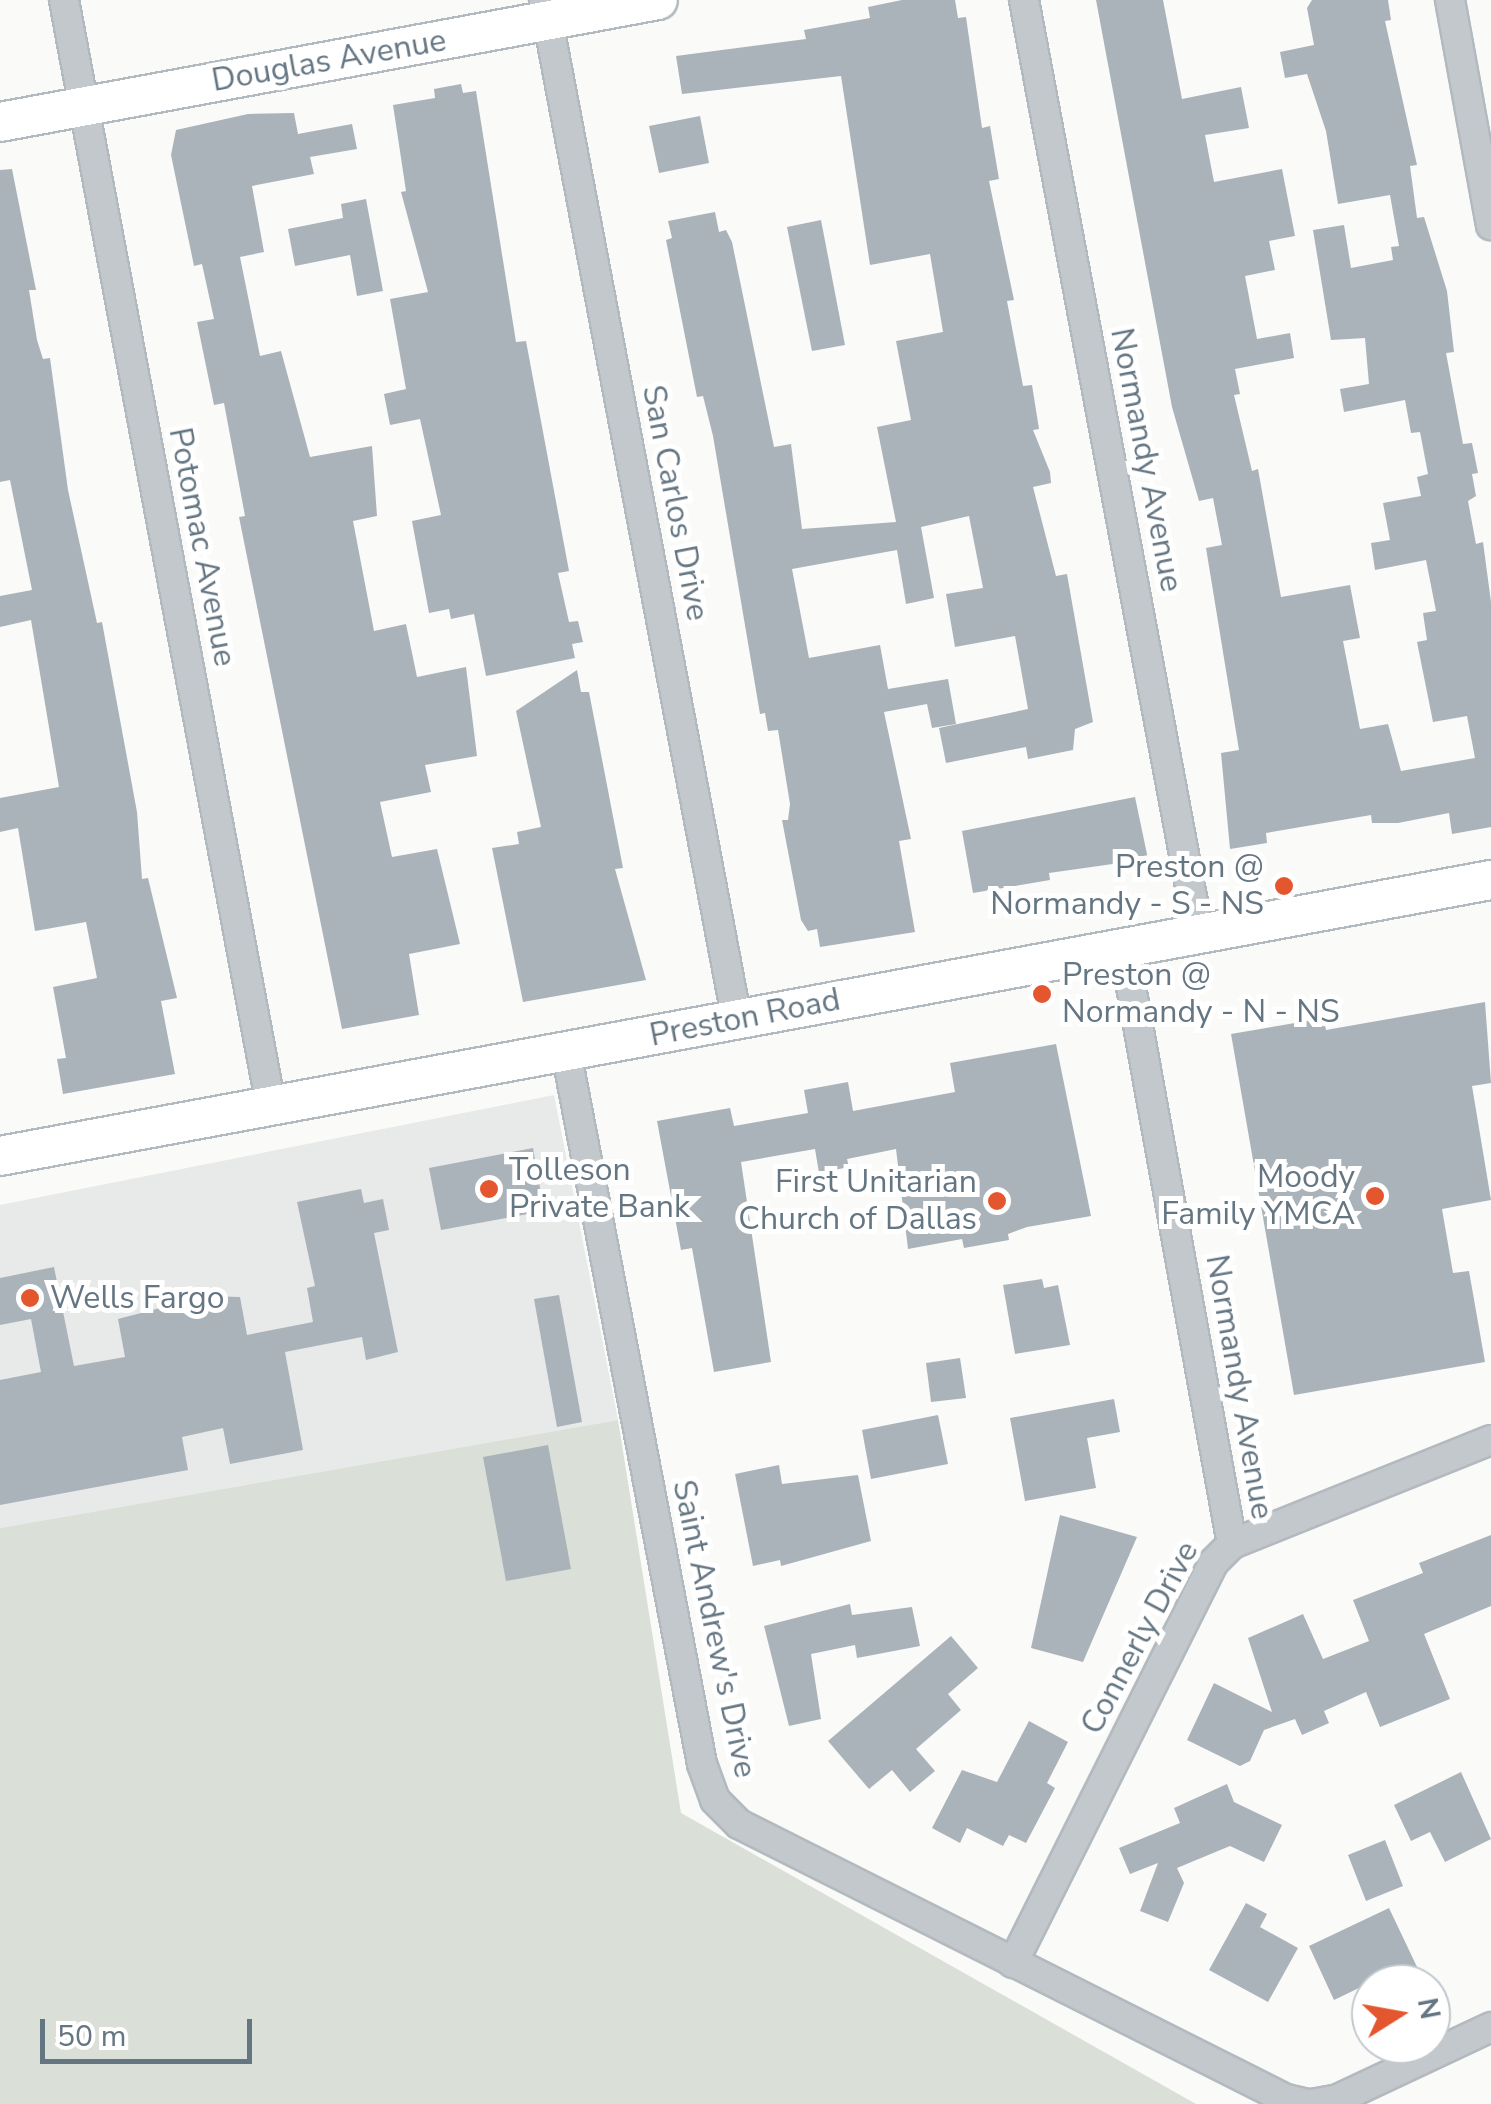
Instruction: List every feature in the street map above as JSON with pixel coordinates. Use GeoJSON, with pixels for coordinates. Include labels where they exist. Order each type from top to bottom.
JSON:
{"type":"FeatureCollection","features":[{"type":"Feature","properties":{"kind":"main road","name":"Douglas Avenue"},"geometry":{"type":"LineString","coordinates":[[0,122],[546,10],[658,0]]}},
{"type":"Feature","properties":{"kind":"main road","name":"Preston Road"},"geometry":{"type":"LineString","coordinates":[[0,1156],[1491,880]]}},
{"type":"Feature","properties":{"kind":"street","name":"Potomac Avenue"},"geometry":{"type":"LineString","coordinates":[[64,0],[271,1106]]}},
{"type":"Feature","properties":{"kind":"street","name":"Normandy Avenue"},"geometry":{"type":"LineString","coordinates":[[1024,0],[1200,934]]}},
{"type":"Feature","properties":{"kind":"street"},"geometry":{"type":"LineString","coordinates":[[1450,0],[1491,225]]}},
{"type":"Feature","properties":{"kind":"street","name":"San Carlos Drive"},"geometry":{"type":"LineString","coordinates":[[546,10],[737,1020]]}},
{"type":"Feature","properties":{"kind":"street","name":"Normandy Avenue"},"geometry":{"type":"LineString","coordinates":[[1124,948],[1232,1544]]}},
{"type":"Feature","properties":{"kind":"street","name":"Saint Andrew's Drive"},"geometry":{"type":"LineString","coordinates":[[566,1051],[702,1764],[715,1800],[739,1824],[1013,1963],[1310,2104],[1338,2099],[1491,2027]]}},
{"type":"Feature","properties":{"kind":"street","name":"Connerly Drive"},"geometry":{"type":"LineString","coordinates":[[1013,1963],[1213,1563],[1232,1544],[1491,1440]]}},
{"type":"Feature","properties":{"kind":"shaded area"},"geometry":{"type":"Polygon","coordinates":[[[554,1095],[618,1420],[0,1528],[0,1205],[554,1095]]]}},
{"type":"Feature","properties":{"kind":"shaded area"},"geometry":{"type":"Polygon","coordinates":[[[618,1420],[681,1813],[1196,2104],[0,2104],[0,1528],[618,1420]]]}},
{"type":"Feature","properties":{"kind":"building"},"geometry":{"type":"Polygon","coordinates":[[[902,0],[955,0],[958,18],[966,17],[982,128],[990,126],[999,179],[989,181],[1014,300],[1007,301],[1023,386],[1032,385],[1039,429],[1033,430],[1050,472],[1051,483],[1033,487],[1056,576],[1067,574],[1093,722],[1075,729],[1073,750],[1028,759],[1026,747],[946,763],[939,728],[1028,709],[1015,636],[955,647],[946,594],[983,588],[969,516],[921,527],[934,598],[906,604],[897,550],[792,569],[809,658],[880,645],[888,689],[948,679],[956,724],[932,728],[927,704],[884,712],[911,839],[899,841],[915,932],[820,947],[817,929],[808,931],[801,920],[782,820],[788,820],[790,804],[778,730],[768,731],[765,713],[760,714],[713,436],[703,396],[697,397],[666,240],[672,238],[668,221],[715,212],[719,232],[726,230],[732,242],[774,447],[791,444],[802,529],[896,522],[877,427],[911,420],[896,341],[943,332],[930,254],[870,265],[841,76],[682,94],[676,56],[806,39],[804,30],[870,18],[868,7],[902,0]]]}},
{"type":"Feature","properties":{"kind":"building"},"geometry":{"type":"Polygon","coordinates":[[[1096,0],[1163,0],[1182,99],[1241,87],[1249,128],[1205,135],[1214,182],[1282,169],[1295,236],[1269,241],[1275,270],[1245,276],[1257,339],[1290,333],[1294,358],[1235,369],[1240,394],[1234,395],[1252,471],[1258,469],[1281,597],[1350,585],[1360,638],[1343,641],[1360,729],[1388,724],[1401,771],[1475,758],[1467,716],[1433,722],[1417,642],[1427,640],[1423,613],[1436,611],[1426,560],[1375,570],[1371,543],[1390,540],[1383,503],[1421,496],[1417,477],[1428,474],[1420,432],[1411,433],[1405,400],[1344,412],[1340,389],[1369,384],[1365,338],[1331,340],[1313,230],[1344,225],[1351,268],[1393,260],[1391,247],[1399,246],[1390,195],[1338,204],[1326,131],[1307,74],[1285,78],[1280,52],[1314,45],[1307,8],[1312,0],[1388,0],[1391,20],[1385,21],[1417,165],[1410,166],[1417,218],[1424,217],[1447,291],[1454,352],[1446,353],[1463,444],[1472,443],[1478,473],[1472,474],[1476,496],[1468,501],[1476,544],[1483,542],[1491,602],[1491,827],[1452,834],[1449,813],[1398,823],[1372,823],[1371,815],[1266,833],[1267,843],[1230,849],[1221,753],[1239,750],[1206,548],[1222,545],[1213,498],[1199,501],[1172,407],[1096,0]]]}},
{"type":"Feature","properties":{"kind":"building"},"geometry":{"type":"Polygon","coordinates":[[[461,84],[463,93],[476,91],[516,342],[526,341],[569,571],[558,573],[569,622],[578,621],[583,642],[572,644],[575,658],[486,676],[474,614],[451,619],[449,609],[429,613],[412,521],[441,515],[420,419],[390,425],[384,394],[406,389],[390,299],[428,292],[401,192],[406,191],[393,105],[435,98],[434,89],[461,84]]]}},
{"type":"Feature","properties":{"kind":"building"},"geometry":{"type":"Polygon","coordinates":[[[294,113],[298,134],[352,124],[357,149],[310,157],[314,174],[252,186],[264,252],[240,257],[260,356],[281,351],[310,457],[372,446],[377,516],[353,521],[374,631],[406,624],[417,677],[466,667],[477,756],[425,765],[431,792],[380,802],[392,857],[437,849],[460,944],[409,954],[419,1015],[342,1029],[239,517],[245,516],[224,403],[214,405],[197,322],[214,319],[202,264],[194,266],[171,155],[176,130],[248,114],[294,113]]]}},
{"type":"Feature","properties":{"kind":"building"},"geometry":{"type":"Polygon","coordinates":[[[700,116],[709,163],[659,173],[649,126],[700,116]]]}},
{"type":"Feature","properties":{"kind":"building"},"geometry":{"type":"Polygon","coordinates":[[[12,169],[36,290],[29,290],[37,340],[43,359],[50,358],[68,490],[97,623],[102,622],[137,812],[142,879],[148,878],[177,998],[161,1001],[175,1074],[63,1094],[57,1059],[66,1058],[53,987],[97,978],[86,922],[35,931],[18,828],[0,832],[0,798],[59,787],[31,620],[0,627],[0,596],[32,590],[10,480],[0,482],[0,170],[12,169]]]}},
{"type":"Feature","properties":{"kind":"building"},"geometry":{"type":"Polygon","coordinates":[[[366,199],[383,291],[357,296],[350,255],[295,266],[288,229],[343,218],[341,204],[366,199]]]}},
{"type":"Feature","properties":{"kind":"building"},"geometry":{"type":"Polygon","coordinates":[[[821,220],[845,345],[812,351],[787,227],[821,220]]]}},
{"type":"Feature","properties":{"kind":"building"},"geometry":{"type":"Polygon","coordinates":[[[577,670],[581,692],[589,692],[623,868],[615,869],[646,980],[523,1002],[492,848],[519,844],[517,832],[541,827],[516,711],[577,670]]]}},
{"type":"Feature","properties":{"kind":"building"},"geometry":{"type":"Polygon","coordinates":[[[1135,797],[1148,859],[1049,873],[1050,880],[973,893],[962,831],[1135,797]]]}},
{"type":"Feature","properties":{"kind":"building","name":"Moody Family YMCA"},"geometry":{"type":"Polygon","coordinates":[[[1485,1002],[1491,1083],[1472,1086],[1491,1200],[1442,1209],[1453,1273],[1469,1271],[1485,1362],[1294,1395],[1231,1034],[1324,1018],[1326,1030],[1485,1002]]]}},
{"type":"Feature","properties":{"kind":"building","name":"First Unitarian Church of Dallas"},"geometry":{"type":"Polygon","coordinates":[[[1056,1044],[1091,1216],[1027,1227],[1008,1234],[1009,1240],[964,1248],[962,1239],[908,1249],[896,1149],[847,1159],[849,1167],[819,1173],[815,1149],[741,1162],[771,1362],[714,1372],[692,1248],[681,1250],[657,1121],[730,1108],[734,1126],[808,1113],[804,1090],[848,1082],[853,1111],[955,1092],[950,1063],[1056,1044]]]}},
{"type":"Feature","properties":{"kind":"building"},"geometry":{"type":"Polygon","coordinates":[[[533,1148],[544,1211],[441,1230],[429,1168],[533,1148]]]}},
{"type":"Feature","properties":{"kind":"building"},"geometry":{"type":"Polygon","coordinates":[[[361,1189],[364,1203],[383,1199],[389,1230],[374,1233],[398,1352],[366,1360],[362,1337],[285,1352],[303,1450],[230,1464],[223,1428],[182,1437],[188,1470],[0,1505],[0,1380],[41,1372],[31,1319],[0,1325],[0,1278],[54,1267],[74,1366],[125,1357],[118,1319],[206,1296],[240,1297],[247,1335],[313,1322],[307,1288],[315,1286],[297,1202],[361,1189]]]}},
{"type":"Feature","properties":{"kind":"building"},"geometry":{"type":"Polygon","coordinates":[[[1042,1279],[1044,1288],[1058,1285],[1070,1345],[1015,1354],[1003,1285],[1042,1279]]]}},
{"type":"Feature","properties":{"kind":"building"},"geometry":{"type":"Polygon","coordinates":[[[559,1295],[582,1422],[557,1427],[534,1299],[559,1295]]]}},
{"type":"Feature","properties":{"kind":"building"},"geometry":{"type":"Polygon","coordinates":[[[960,1358],[966,1398],[931,1402],[926,1363],[960,1358]]]}},
{"type":"Feature","properties":{"kind":"building"},"geometry":{"type":"Polygon","coordinates":[[[1114,1399],[1120,1432],[1087,1438],[1096,1488],[1025,1501],[1010,1418],[1114,1399]]]}},
{"type":"Feature","properties":{"kind":"building"},"geometry":{"type":"Polygon","coordinates":[[[938,1415],[948,1464],[871,1479],[862,1430],[938,1415]]]}},
{"type":"Feature","properties":{"kind":"building"},"geometry":{"type":"Polygon","coordinates":[[[548,1445],[571,1569],[506,1581],[483,1457],[548,1445]]]}},
{"type":"Feature","properties":{"kind":"building"},"geometry":{"type":"Polygon","coordinates":[[[779,1465],[782,1484],[858,1475],[871,1541],[781,1566],[780,1560],[753,1566],[735,1474],[779,1465]]]}},
{"type":"Feature","properties":{"kind":"building"},"geometry":{"type":"Polygon","coordinates":[[[1060,1515],[1137,1537],[1083,1662],[1031,1648],[1060,1515]]]}},
{"type":"Feature","properties":{"kind":"building"},"geometry":{"type":"Polygon","coordinates":[[[1491,1535],[1491,1606],[1424,1634],[1450,1699],[1380,1727],[1366,1692],[1324,1711],[1329,1723],[1302,1735],[1295,1719],[1264,1730],[1250,1761],[1240,1766],[1187,1740],[1214,1683],[1272,1712],[1248,1638],[1303,1614],[1323,1659],[1369,1641],[1353,1600],[1423,1573],[1419,1563],[1491,1535]]]}},
{"type":"Feature","properties":{"kind":"building"},"geometry":{"type":"Polygon","coordinates":[[[850,1604],[852,1615],[912,1607],[920,1646],[857,1658],[855,1645],[811,1654],[821,1719],[789,1726],[764,1626],[850,1604]]]}},
{"type":"Feature","properties":{"kind":"building"},"geometry":{"type":"Polygon","coordinates":[[[951,1636],[978,1668],[948,1694],[961,1710],[916,1749],[935,1771],[910,1792],[892,1770],[869,1789],[828,1741],[951,1636]]]}},
{"type":"Feature","properties":{"kind":"building"},"geometry":{"type":"Polygon","coordinates":[[[1029,1721],[1068,1742],[1047,1783],[1055,1788],[1026,1843],[1009,1835],[1003,1846],[967,1828],[960,1843],[932,1828],[962,1770],[997,1782],[1029,1721]]]}},
{"type":"Feature","properties":{"kind":"building"},"geometry":{"type":"Polygon","coordinates":[[[1461,1772],[1491,1839],[1445,1862],[1430,1832],[1411,1841],[1394,1805],[1461,1772]]]}},
{"type":"Feature","properties":{"kind":"building"},"geometry":{"type":"Polygon","coordinates":[[[1227,1784],[1234,1802],[1282,1825],[1264,1862],[1230,1846],[1177,1868],[1184,1883],[1168,1922],[1140,1911],[1158,1863],[1130,1874],[1119,1848],[1180,1823],[1174,1808],[1227,1784]]]}},
{"type":"Feature","properties":{"kind":"building"},"geometry":{"type":"Polygon","coordinates":[[[1385,1840],[1403,1886],[1366,1901],[1348,1855],[1385,1840]]]}},
{"type":"Feature","properties":{"kind":"building"},"geometry":{"type":"Polygon","coordinates":[[[1246,1903],[1267,1914],[1260,1927],[1298,1948],[1268,2002],[1209,1970],[1246,1903]]]}},
{"type":"Feature","properties":{"kind":"building"},"geometry":{"type":"Polygon","coordinates":[[[1389,1908],[1416,1964],[1351,1964],[1351,1992],[1334,2000],[1309,1946],[1389,1908]]]}},
{"type":"Feature","properties":{"kind":"place","name":"Preston @ Normandy - S - NS"},"geometry":{"type":"Point","coordinates":[1284,886]}},
{"type":"Feature","properties":{"kind":"place","name":"Preston @ Normandy - N - NS"},"geometry":{"type":"Point","coordinates":[1042,994]}},
{"type":"Feature","properties":{"kind":"place","name":"Tolleson Private Bank"},"geometry":{"type":"Point","coordinates":[489,1189]}},
{"type":"Feature","properties":{"kind":"place","name":"Moody Family YMCA"},"geometry":{"type":"Point","coordinates":[1375,1196]}},
{"type":"Feature","properties":{"kind":"place","name":"First Unitarian Church of Dallas"},"geometry":{"type":"Point","coordinates":[997,1201]}},
{"type":"Feature","properties":{"kind":"place","name":"Wells Fargo"},"geometry":{"type":"Point","coordinates":[30,1298]}}]}
